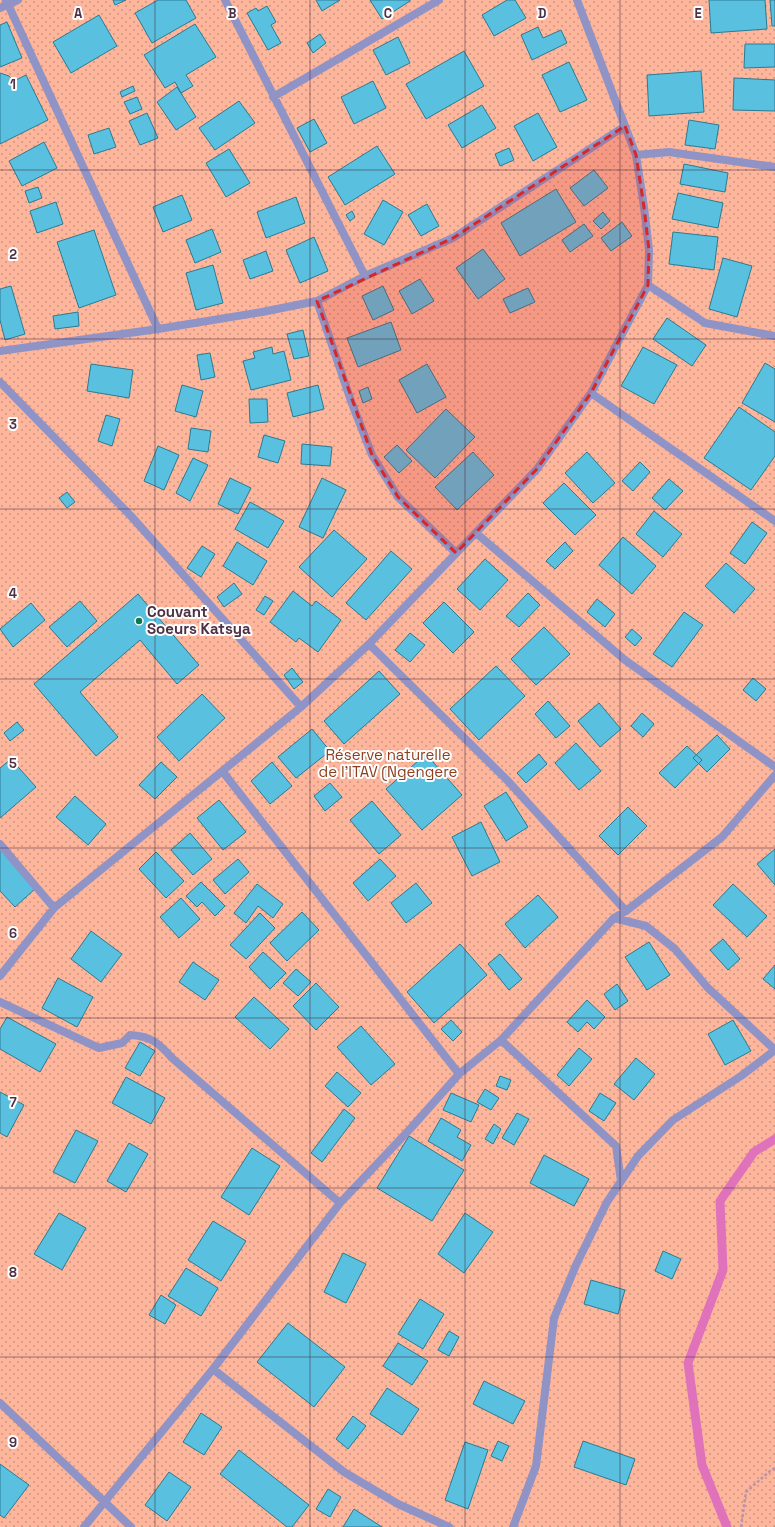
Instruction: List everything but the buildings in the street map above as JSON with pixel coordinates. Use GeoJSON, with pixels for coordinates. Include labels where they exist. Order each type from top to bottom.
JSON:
{"type":"FeatureCollection","features":[{"type":"Feature","properties":{"kind":"street"},"geometry":{"type":"LineString","coordinates":[[0,8],[8,2],[18,0]]}},
{"type":"Feature","properties":{"kind":"street"},"geometry":{"type":"LineString","coordinates":[[225,0],[365,276]]}},
{"type":"Feature","properties":{"kind":"street"},"geometry":{"type":"LineString","coordinates":[[273,97],[439,0]]}},
{"type":"Feature","properties":{"kind":"street"},"geometry":{"type":"LineString","coordinates":[[0,976],[54,908],[301,707],[369,644],[537,469],[591,393],[648,285],[649,250],[636,155],[577,0]]}},
{"type":"Feature","properties":{"kind":"street"},"geometry":{"type":"LineString","coordinates":[[8,2],[158,329]]}},
{"type":"Feature","properties":{"kind":"street"},"geometry":{"type":"LineString","coordinates":[[0,350],[158,329],[254,314],[317,301],[365,276],[453,238],[625,126]]}},
{"type":"Feature","properties":{"kind":"street"},"geometry":{"type":"LineString","coordinates":[[636,155],[669,152],[775,167]]}},
{"type":"Feature","properties":{"kind":"street"},"geometry":{"type":"LineString","coordinates":[[648,285],[705,323],[775,336]]}},
{"type":"Feature","properties":{"kind":"street"},"geometry":{"type":"LineString","coordinates":[[317,301],[351,401],[372,455],[398,497],[456,553]]}},
{"type":"Feature","properties":{"kind":"street"},"geometry":{"type":"LineString","coordinates":[[0,382],[131,516],[301,707]]}},
{"type":"Feature","properties":{"kind":"street"},"geometry":{"type":"LineString","coordinates":[[591,393],[775,521]]}},
{"type":"Feature","properties":{"kind":"street"},"geometry":{"type":"LineString","coordinates":[[476,533],[626,660],[775,767]]}},
{"type":"Feature","properties":{"kind":"street"},"geometry":{"type":"LineString","coordinates":[[369,644],[507,780],[626,911]]}},
{"type":"Feature","properties":{"kind":"street"},"geometry":{"type":"LineString","coordinates":[[223,772],[459,1074]]}},
{"type":"Feature","properties":{"kind":"street"},"geometry":{"type":"LineString","coordinates":[[84,1527],[213,1369],[340,1204],[459,1074],[500,1040],[614,918],[626,911],[722,836],[775,775]]}},
{"type":"Feature","properties":{"kind":"street"},"geometry":{"type":"LineString","coordinates":[[0,844],[54,908]]}},
{"type":"Feature","properties":{"kind":"street"},"geometry":{"type":"LineString","coordinates":[[513,1527],[536,1466],[554,1318],[576,1265],[606,1202],[638,1156],[673,1120],[740,1076],[775,1050],[708,988],[675,949],[646,926],[614,918]]}},
{"type":"Feature","properties":{"kind":"street"},"geometry":{"type":"LineString","coordinates":[[0,1002],[72,1037],[99,1048],[122,1043],[130,1034],[145,1035],[163,1047],[172,1058],[340,1204]]}},
{"type":"Feature","properties":{"kind":"street"},"geometry":{"type":"LineString","coordinates":[[500,1040],[616,1146],[621,1181]]}},
{"type":"Feature","properties":{"kind":"street"},"geometry":{"type":"LineString","coordinates":[[213,1369],[344,1472],[398,1504],[449,1527]]}},
{"type":"Feature","properties":{"kind":"street"},"geometry":{"type":"LineString","coordinates":[[0,1403],[131,1527]]}},
{"type":"Feature","properties":{"kind":"path"},"geometry":{"type":"LineString","coordinates":[[741,1527],[746,1492],[775,1468]]}},
{"type":"Feature","properties":{"kind":"highlighted area"},"geometry":{"type":"Polygon","coordinates":[[[625,126],[636,155],[644,207],[649,250],[648,285],[591,393],[537,469],[456,553],[398,497],[372,455],[317,301],[453,238],[625,126]]]}},
{"type":"Feature","properties":{"kind":"green space","name":"Réserve naturelle de l'ITAV (Ngengere"},"geometry":{"type":"Polygon","coordinates":[[[0,0],[775,0],[775,1527],[0,1527],[0,0]]]}},
{"type":"Feature","properties":{"kind":"waterway"},"geometry":{"type":"LineString","coordinates":[[727,1527],[702,1465],[688,1363],[723,1270],[720,1201],[754,1152],[775,1139]]}},
{"type":"Feature","properties":{"kind":"place","name":"Couvant Soeurs Katsya"},"geometry":{"type":"Point","coordinates":[139,621]}}]}
